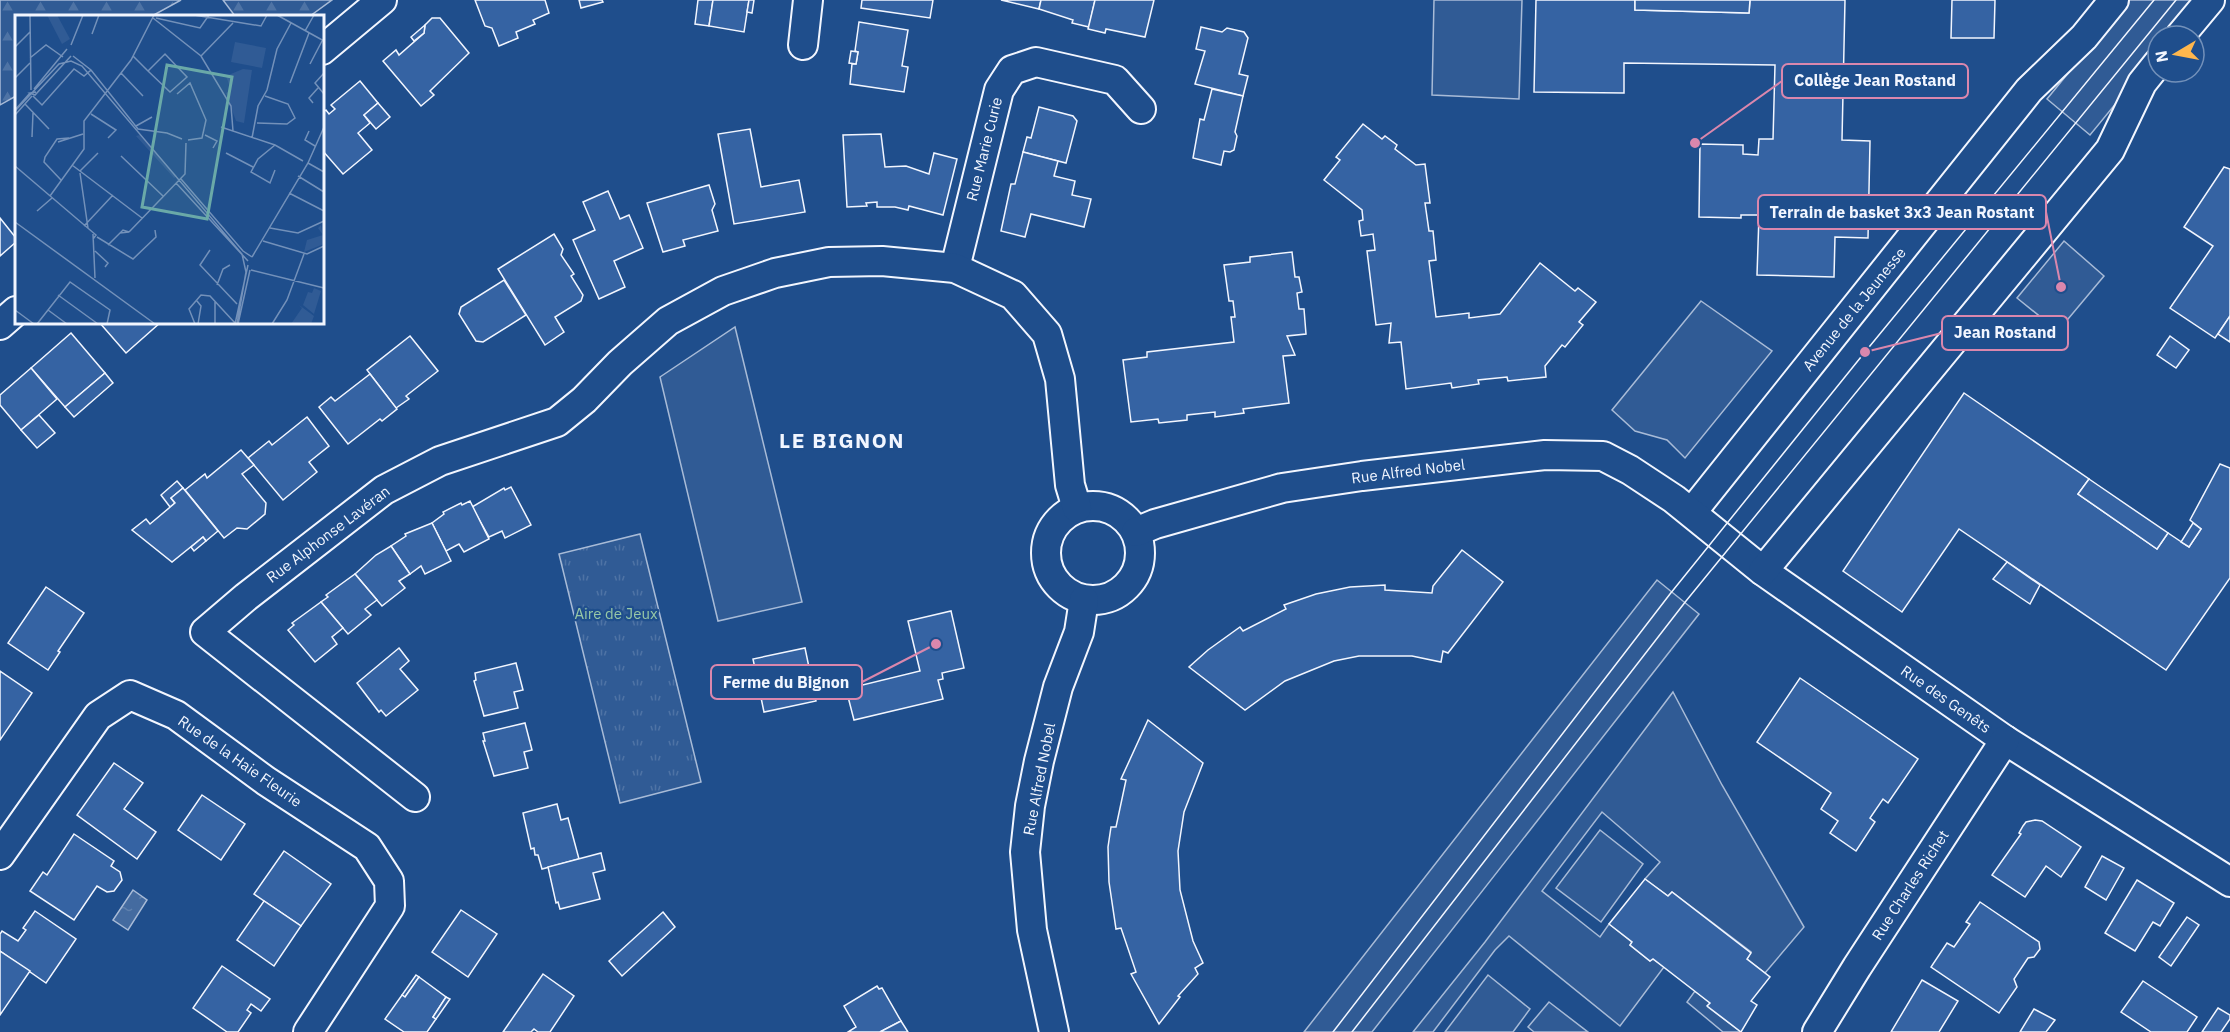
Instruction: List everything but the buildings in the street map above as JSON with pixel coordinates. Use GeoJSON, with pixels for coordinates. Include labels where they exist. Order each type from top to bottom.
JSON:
{"type":"FeatureCollection","features":[{"type":"Feature","properties":{"kind":"street"},"geometry":{"type":"LineString","coordinates":[[324,48],[382,0]]}},
{"type":"Feature","properties":{"kind":"street"},"geometry":{"type":"LineString","coordinates":[[803,45],[808,0]]}},
{"type":"Feature","properties":{"kind":"street","name":"Avenue de la Jeunesse"},"geometry":{"type":"LineString","coordinates":[[1683,505],[2029,90],[2084,37],[2114,0]]}},
{"type":"Feature","properties":{"kind":"street"},"geometry":{"type":"LineString","coordinates":[[2190,24],[2210,0]]}},
{"type":"Feature","properties":{"kind":"street","name":"Rue Marie Curie"},"geometry":{"type":"LineString","coordinates":[[955,268],[999,90],[1012,70],[1036,62],[1115,80],[1141,109]]}},
{"type":"Feature","properties":{"kind":"street"},"geometry":{"type":"LineString","coordinates":[[1763,571],[2110,150],[2146,78]]}},
{"type":"Feature","properties":{"kind":"street","name":"Rue Alphonse Lavéran"},"geometry":{"type":"LineString","coordinates":[[416,797],[205,632],[246,597],[384,490],[440,461],[558,422],[668,321],[723,291],[775,273],[829,262],[882,261],[955,268],[1013,295],[1047,334],[1060,379],[1070,485],[1077,508]]}},
{"type":"Feature","properties":{"kind":"street"},"geometry":{"type":"LineString","coordinates":[[0,325],[15,312]]}},
{"type":"Feature","properties":{"kind":"street","name":"Rue Alfred Nobel"},"geometry":{"type":"LineString","coordinates":[[1136,532],[1155,524],[1282,488],[1362,476],[1545,455],[1603,456],[1630,470],[1683,505]]}},
{"type":"Feature","properties":{"kind":"street"},"geometry":{"type":"LineString","coordinates":[[1091,505],[1117,512],[1129,521],[1136,532],[1141,547],[1140,562],[1135,576],[1126,588],[1114,596],[1100,601],[1084,600],[1070,595],[1058,585],[1050,572],[1046,557],[1047,542],[1053,527],[1077,508],[1091,505]]}},
{"type":"Feature","properties":{"kind":"street","name":"Rue des Genêts"},"geometry":{"type":"LineString","coordinates":[[1683,505],[1763,571],[2005,740],[2230,882]]}},
{"type":"Feature","properties":{"kind":"street","name":"Rue Alfred Nobel"},"geometry":{"type":"LineString","coordinates":[[1054,1032],[1032,930],[1025,852],[1030,806],[1039,761],[1058,687],[1079,632],[1084,600]]}},
{"type":"Feature","properties":{"kind":"street","name":"Rue de la Haie Fleurie"},"geometry":{"type":"LineString","coordinates":[[0,855],[98,716],[130,695],[176,715],[266,781],[367,847],[389,881],[390,906],[308,1032]]}},
{"type":"Feature","properties":{"kind":"street","name":"Rue Charles Richet"},"geometry":{"type":"LineString","coordinates":[[1817,1032],[2005,740]]}},
{"type":"Feature","properties":{"kind":"shaded area"},"geometry":{"type":"Polygon","coordinates":[[[1434,0],[1522,0],[1519,99],[1432,95],[1434,0]]]}},
{"type":"Feature","properties":{"kind":"shaded area"},"geometry":{"type":"Polygon","coordinates":[[[2128,0],[2200,0],[2181,24],[2146,24],[2146,67],[2090,135],[2047,99],[2128,0]]]}},
{"type":"Feature","properties":{"kind":"shaded area"},"geometry":{"type":"Polygon","coordinates":[[[2064,241],[2104,276],[2058,331],[2017,298],[2064,241]]]}},
{"type":"Feature","properties":{"kind":"shaded area"},"geometry":{"type":"Polygon","coordinates":[[[1701,301],[1772,351],[1685,458],[1667,440],[1635,431],[1612,410],[1701,301]]]}},
{"type":"Feature","properties":{"kind":"shaded area"},"geometry":{"type":"Polygon","coordinates":[[[735,327],[802,602],[718,621],[660,377],[735,327]]]}},
{"type":"Feature","properties":{"kind":"shaded area"},"geometry":{"type":"Polygon","coordinates":[[[1657,580],[1699,614],[1372,1032],[1304,1032],[1657,580]]]}},
{"type":"Feature","properties":{"kind":"shaded area"},"geometry":{"type":"Polygon","coordinates":[[[1673,692],[1722,785],[1804,927],[1765,973],[1747,959],[1751,952],[1672,892],[1668,896],[1645,879],[1660,862],[1602,812],[1542,891],[1600,937],[1609,924],[1632,942],[1630,945],[1650,961],[1653,959],[1664,967],[1620,1026],[1509,936],[1495,950],[1433,1032],[1413,1032],[1485,942],[1673,692]]]}},
{"type":"Feature","properties":{"kind":"shaded area"},"geometry":{"type":"Polygon","coordinates":[[[1600,830],[1643,864],[1601,922],[1556,888],[1600,830]]]}},
{"type":"Feature","properties":{"kind":"shaded area"},"geometry":{"type":"Polygon","coordinates":[[[1488,975],[1530,1009],[1513,1032],[1445,1032],[1488,975]]]}},
{"type":"Feature","properties":{"kind":"shaded area"},"geometry":{"type":"Polygon","coordinates":[[[1695,991],[1710,1003],[1708,1007],[1741,1032],[1723,1032],[1687,1002],[1695,991]]]}},
{"type":"Feature","properties":{"kind":"shaded area"},"geometry":{"type":"Polygon","coordinates":[[[1549,1002],[1588,1032],[1534,1032],[1528,1027],[1549,1002]]]}},
{"type":"Feature","properties":{"kind":"green space"},"geometry":{"type":"Polygon","coordinates":[[[0,0],[181,0],[154,15],[15,15],[15,97],[0,105],[0,0]]]}},
{"type":"Feature","properties":{"kind":"green space"},"geometry":{"type":"Polygon","coordinates":[[[223,0],[332,0],[311,15],[234,15],[223,0]]]}},
{"type":"Feature","properties":{"kind":"green space","name":"Aire de Jeux"},"geometry":{"type":"Polygon","coordinates":[[[640,534],[701,782],[620,803],[559,554],[640,534]]]}},
{"type":"Feature","properties":{"kind":"water"},"geometry":{"type":"Polygon","coordinates":[[[133,890],[147,900],[128,930],[113,920],[133,890]]]}},
{"type":"Feature","properties":{"kind":"tram line"},"geometry":{"type":"LineString","coordinates":[[1333,1032],[1670,594],[2154,0]]}},
{"type":"Feature","properties":{"kind":"tram line"},"geometry":{"type":"LineString","coordinates":[[1352,1032],[1686,601],[2176,0]]}},
{"type":"Feature","properties":{"kind":"place","name":"Collège Jean Rostand"},"geometry":{"type":"Point","coordinates":[1695,143]}},
{"type":"Feature","properties":{"kind":"place","name":"Terrain de basket 3x3 Jean Rostant"},"geometry":{"type":"Point","coordinates":[2061,287]}},
{"type":"Feature","properties":{"kind":"place","name":"Jean Rostand"},"geometry":{"type":"Point","coordinates":[1865,352]}},
{"type":"Feature","properties":{"kind":"place","name":"Ferme du Bignon"},"geometry":{"type":"Point","coordinates":[936,644]}},
{"type":"Feature","properties":{"kind":"district","name":"LE BIGNON"},"geometry":{"type":"Point","coordinates":[842,440]}}]}
